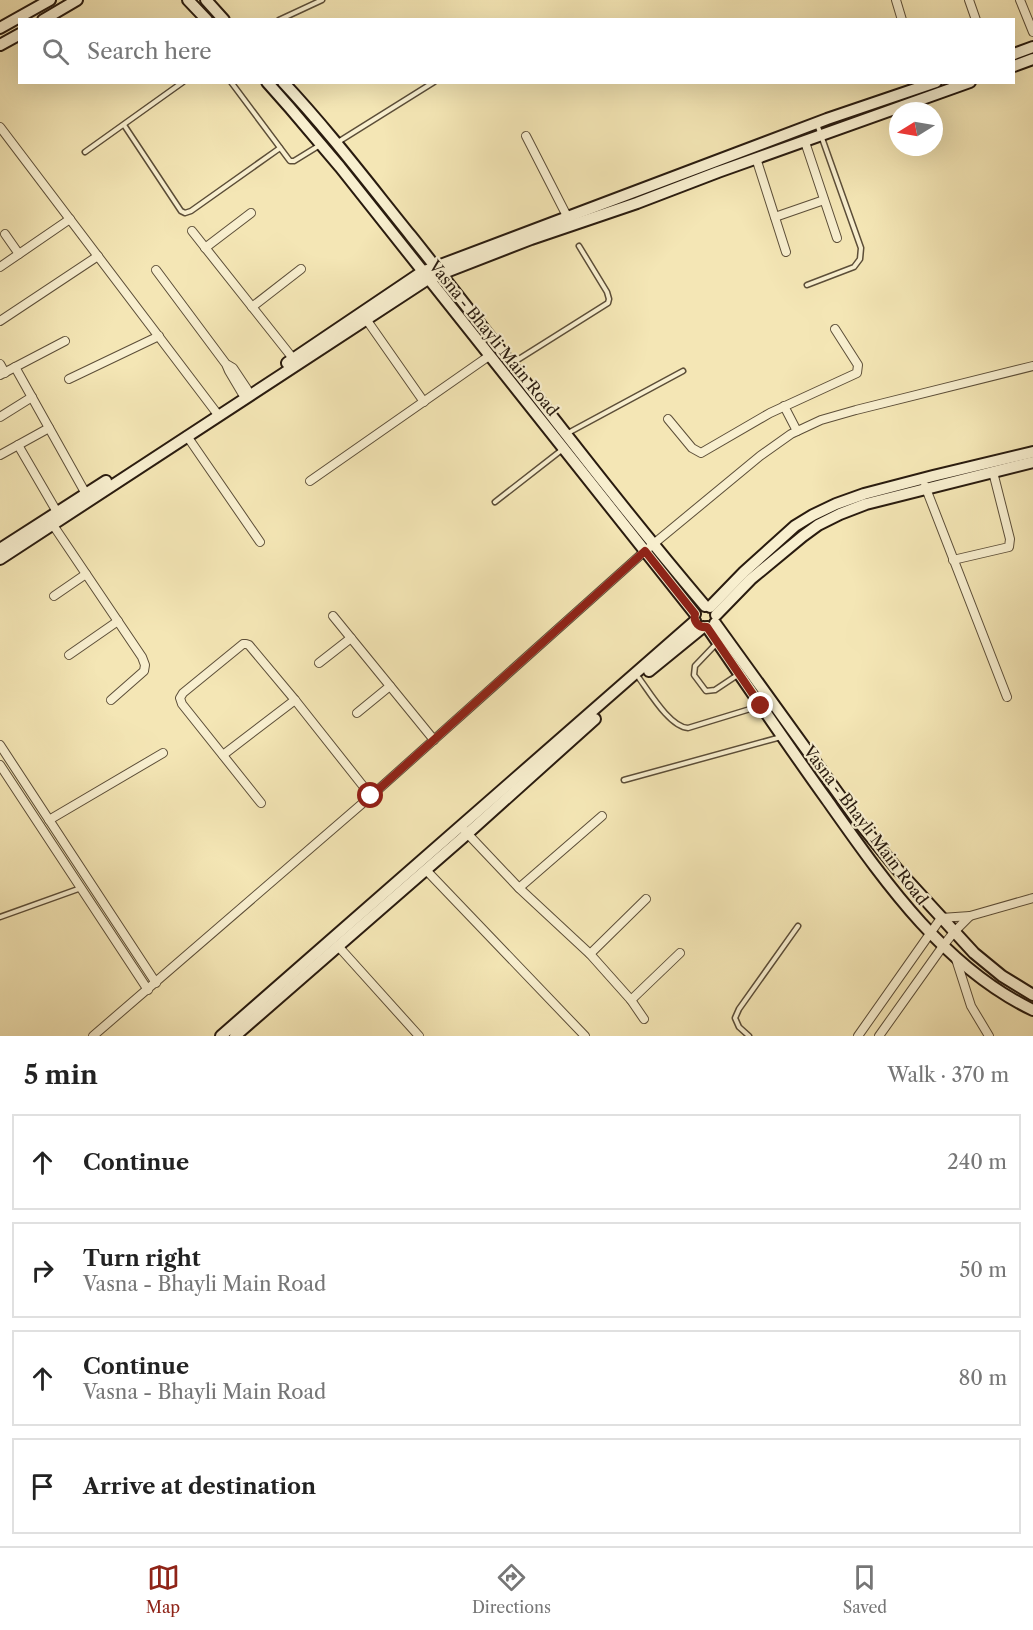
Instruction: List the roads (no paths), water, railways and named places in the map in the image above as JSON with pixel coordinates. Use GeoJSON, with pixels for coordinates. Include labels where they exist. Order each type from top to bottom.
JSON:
{"type":"FeatureCollection","features":[{"type":"Feature","properties":{"kind":"main road"},"geometry":{"type":"LineString","coordinates":[[0,28],[50,0]]}},
{"type":"Feature","properties":{"kind":"main road"},"geometry":{"type":"LineString","coordinates":[[46,18],[77,0]]}},
{"type":"Feature","properties":{"kind":"main road"},"geometry":{"type":"LineString","coordinates":[[188,0],[205,18]]}},
{"type":"Feature","properties":{"kind":"main road"},"geometry":{"type":"LineString","coordinates":[[206,0],[222,18]]}},
{"type":"Feature","properties":{"kind":"main road"},"geometry":{"type":"LineString","coordinates":[[0,45],[18,35]]}},
{"type":"Feature","properties":{"kind":"main road"},"geometry":{"type":"LineString","coordinates":[[1015,54],[1033,46]]}},
{"type":"Feature","properties":{"kind":"main road"},"geometry":{"type":"LineString","coordinates":[[1015,66],[1033,59]]}},
{"type":"Feature","properties":{"kind":"main road","name":"Vasna - Bhayli Main Road"},"geometry":{"type":"LineString","coordinates":[[269,84],[321,144],[564,449],[706,618],[858,821],[897,869],[974,953],[1002,976],[1033,995]]}},
{"type":"Feature","properties":{"kind":"main road","name":"Vasna - Bhayli Main Road"},"geometry":{"type":"LineString","coordinates":[[285,84],[336,143],[438,270],[566,434],[649,548]]}},
{"type":"Feature","properties":{"kind":"main road"},"geometry":{"type":"LineString","coordinates":[[570,221],[637,203],[965,84]]}},
{"type":"Feature","properties":{"kind":"main road"},"geometry":{"type":"LineString","coordinates":[[0,549],[217,413],[425,275],[570,221],[817,123],[923,85]]}},
{"type":"Feature","properties":{"kind":"main road"},"geometry":{"type":"LineString","coordinates":[[0,559],[187,436],[245,391],[366,319],[425,275]]}},
{"type":"Feature","properties":{"kind":"main road"},"geometry":{"type":"LineString","coordinates":[[924,484],[993,472],[1033,460]]}},
{"type":"Feature","properties":{"kind":"main road"},"geometry":{"type":"LineString","coordinates":[[236,1033],[706,618],[818,525],[840,514],[924,484],[1033,460]]}},
{"type":"Feature","properties":{"kind":"main road"},"geometry":{"type":"LineString","coordinates":[[221,1036],[236,1033],[338,946],[426,870],[464,830],[706,618]]}},
{"type":"Feature","properties":{"kind":"main road","name":"Vasna - Bhayli Main Road"},"geometry":{"type":"LineString","coordinates":[[706,618],[718,642],[782,737],[868,858],[920,921],[943,946],[988,984],[1033,1010]]}},
{"type":"Feature","properties":{"kind":"street"},"geometry":{"type":"LineString","coordinates":[[896,0],[901,18]]}},
{"type":"Feature","properties":{"kind":"street"},"geometry":{"type":"LineString","coordinates":[[969,0],[975,18]]}},
{"type":"Feature","properties":{"kind":"street"},"geometry":{"type":"LineString","coordinates":[[1020,0],[1033,32]]}},
{"type":"Feature","properties":{"kind":"street"},"geometry":{"type":"LineString","coordinates":[[923,85],[925,99]]}},
{"type":"Feature","properties":{"kind":"street"},"geometry":{"type":"LineString","coordinates":[[0,127],[217,413]]}},
{"type":"Feature","properties":{"kind":"street"},"geometry":{"type":"LineString","coordinates":[[526,136],[570,221]]}},
{"type":"Feature","properties":{"kind":"street"},"geometry":{"type":"LineString","coordinates":[[804,142],[837,238]]}},
{"type":"Feature","properties":{"kind":"street"},"geometry":{"type":"LineString","coordinates":[[756,158],[786,252]]}},
{"type":"Feature","properties":{"kind":"street"},"geometry":{"type":"LineString","coordinates":[[775,217],[824,200]]}},
{"type":"Feature","properties":{"kind":"street"},"geometry":{"type":"LineString","coordinates":[[206,248],[251,213]]}},
{"type":"Feature","properties":{"kind":"street"},"geometry":{"type":"LineString","coordinates":[[0,267],[70,219]]}},
{"type":"Feature","properties":{"kind":"street"},"geometry":{"type":"LineString","coordinates":[[192,231],[295,361]]}},
{"type":"Feature","properties":{"kind":"street"},"geometry":{"type":"LineString","coordinates":[[5,234],[19,254]]}},
{"type":"Feature","properties":{"kind":"street"},"geometry":{"type":"LineString","coordinates":[[0,321],[98,256]]}},
{"type":"Feature","properties":{"kind":"street"},"geometry":{"type":"LineString","coordinates":[[252,307],[301,269]]}},
{"type":"Feature","properties":{"kind":"street"},"geometry":{"type":"LineString","coordinates":[[156,270],[245,391]]}},
{"type":"Feature","properties":{"kind":"street"},"geometry":{"type":"LineString","coordinates":[[366,319],[424,402]]}},
{"type":"Feature","properties":{"kind":"street"},"geometry":{"type":"LineString","coordinates":[[668,419],[692,448],[702,453],[784,406],[858,373],[858,365],[835,329]]}},
{"type":"Feature","properties":{"kind":"street"},"geometry":{"type":"LineString","coordinates":[[69,379],[159,336]]}},
{"type":"Feature","properties":{"kind":"street"},"geometry":{"type":"LineString","coordinates":[[0,364],[2,374],[65,341]]}},
{"type":"Feature","properties":{"kind":"street"},"geometry":{"type":"LineString","coordinates":[[309,481],[489,356]]}},
{"type":"Feature","properties":{"kind":"street"},"geometry":{"type":"LineString","coordinates":[[93,1036],[371,796],[649,548],[760,456],[791,434],[821,420],[1033,366]]}},
{"type":"Feature","properties":{"kind":"street"},"geometry":{"type":"LineString","coordinates":[[15,367],[86,494]]}},
{"type":"Feature","properties":{"kind":"street"},"geometry":{"type":"LineString","coordinates":[[0,417],[32,397]]}},
{"type":"Feature","properties":{"kind":"street"},"geometry":{"type":"LineString","coordinates":[[784,406],[797,431]]}},
{"type":"Feature","properties":{"kind":"street"},"geometry":{"type":"LineString","coordinates":[[1,452],[49,428]]}},
{"type":"Feature","properties":{"kind":"street"},"geometry":{"type":"LineString","coordinates":[[187,436],[260,542]]}},
{"type":"Feature","properties":{"kind":"street"},"geometry":{"type":"LineString","coordinates":[[18,445],[57,512]]}},
{"type":"Feature","properties":{"kind":"street"},"geometry":{"type":"LineString","coordinates":[[953,560],[1010,547],[993,472]]}},
{"type":"Feature","properties":{"kind":"street"},"geometry":{"type":"LineString","coordinates":[[924,484],[1007,698]]}},
{"type":"Feature","properties":{"kind":"street"},"geometry":{"type":"LineString","coordinates":[[53,525],[145,665],[144,671],[111,700]]}},
{"type":"Feature","properties":{"kind":"street"},"geometry":{"type":"LineString","coordinates":[[54,596],[86,574]]}},
{"type":"Feature","properties":{"kind":"street"},"geometry":{"type":"LineString","coordinates":[[333,616],[434,740]]}},
{"type":"Feature","properties":{"kind":"street"},"geometry":{"type":"LineString","coordinates":[[69,655],[118,621]]}},
{"type":"Feature","properties":{"kind":"street"},"geometry":{"type":"LineString","coordinates":[[319,663],[351,638]]}},
{"type":"Feature","properties":{"kind":"street"},"geometry":{"type":"LineString","coordinates":[[261,803],[182,704],[180,698],[183,693],[243,644],[249,645],[371,796]]}},
{"type":"Feature","properties":{"kind":"street"},"geometry":{"type":"LineString","coordinates":[[357,713],[390,686]]}},
{"type":"Feature","properties":{"kind":"street"},"geometry":{"type":"LineString","coordinates":[[222,755],[295,700]]}},
{"type":"Feature","properties":{"kind":"street"},"geometry":{"type":"LineString","coordinates":[[0,745],[156,983]]}},
{"type":"Feature","properties":{"kind":"street"},"geometry":{"type":"LineString","coordinates":[[49,820],[163,753]]}},
{"type":"Feature","properties":{"kind":"street"},"geometry":{"type":"LineString","coordinates":[[0,765],[148,990]]}},
{"type":"Feature","properties":{"kind":"street"},"geometry":{"type":"LineString","coordinates":[[519,888],[602,816]]}},
{"type":"Feature","properties":{"kind":"street"},"geometry":{"type":"LineString","coordinates":[[464,830],[519,888],[590,954],[631,1000],[644,1019]]}},
{"type":"Feature","properties":{"kind":"street"},"geometry":{"type":"LineString","coordinates":[[426,870],[585,1036]]}},
{"type":"Feature","properties":{"kind":"street"},"geometry":{"type":"LineString","coordinates":[[858,1036],[941,918],[970,916],[1033,898]]}},
{"type":"Feature","properties":{"kind":"street"},"geometry":{"type":"LineString","coordinates":[[590,954],[646,899]]}},
{"type":"Feature","properties":{"kind":"street"},"geometry":{"type":"LineString","coordinates":[[879,1036],[943,946],[970,916]]}},
{"type":"Feature","properties":{"kind":"street"},"geometry":{"type":"LineString","coordinates":[[338,946],[419,1036]]}},
{"type":"Feature","properties":{"kind":"street"},"geometry":{"type":"LineString","coordinates":[[631,1000],[680,953]]}},
{"type":"Feature","properties":{"kind":"street"},"geometry":{"type":"LineString","coordinates":[[955,956],[971,1006],[989,1036]]}},
{"type":"Feature","properties":{"kind":"lane"},"geometry":{"type":"LineString","coordinates":[[283,18],[322,0]]}},
{"type":"Feature","properties":{"kind":"lane"},"geometry":{"type":"LineString","coordinates":[[85,152],[180,84]]}},
{"type":"Feature","properties":{"kind":"lane"},"geometry":{"type":"LineString","coordinates":[[232,84],[290,161],[294,161],[321,144]]}},
{"type":"Feature","properties":{"kind":"lane"},"geometry":{"type":"LineString","coordinates":[[336,143],[431,84]]}},
{"type":"Feature","properties":{"kind":"lane"},"geometry":{"type":"LineString","coordinates":[[807,285],[854,267],[860,259],[861,248],[817,123]]}},
{"type":"Feature","properties":{"kind":"lane"},"geometry":{"type":"LineString","coordinates":[[124,124],[181,211],[185,213],[280,148]]}},
{"type":"Feature","properties":{"kind":"lane"},"geometry":{"type":"LineString","coordinates":[[511,364],[608,303],[607,292],[579,246]]}},
{"type":"Feature","properties":{"kind":"lane"},"geometry":{"type":"LineString","coordinates":[[566,434],[683,371]]}},
{"type":"Feature","properties":{"kind":"lane"},"geometry":{"type":"LineString","coordinates":[[495,502],[564,449]]}},
{"type":"Feature","properties":{"kind":"lane"},"geometry":{"type":"LineString","coordinates":[[718,642],[695,666],[694,675],[706,691],[715,690],[739,674]]}},
{"type":"Feature","properties":{"kind":"lane"},"geometry":{"type":"LineString","coordinates":[[639,678],[673,723],[681,728],[688,728],[761,706]]}},
{"type":"Feature","properties":{"kind":"lane"},"geometry":{"type":"LineString","coordinates":[[624,780],[782,737]]}},
{"type":"Feature","properties":{"kind":"lane"},"geometry":{"type":"LineString","coordinates":[[0,917],[81,888]]}},
{"type":"Feature","properties":{"kind":"lane"},"geometry":{"type":"LineString","coordinates":[[749,1036],[739,1027],[735,1018],[739,1009],[798,926]]}}]}
